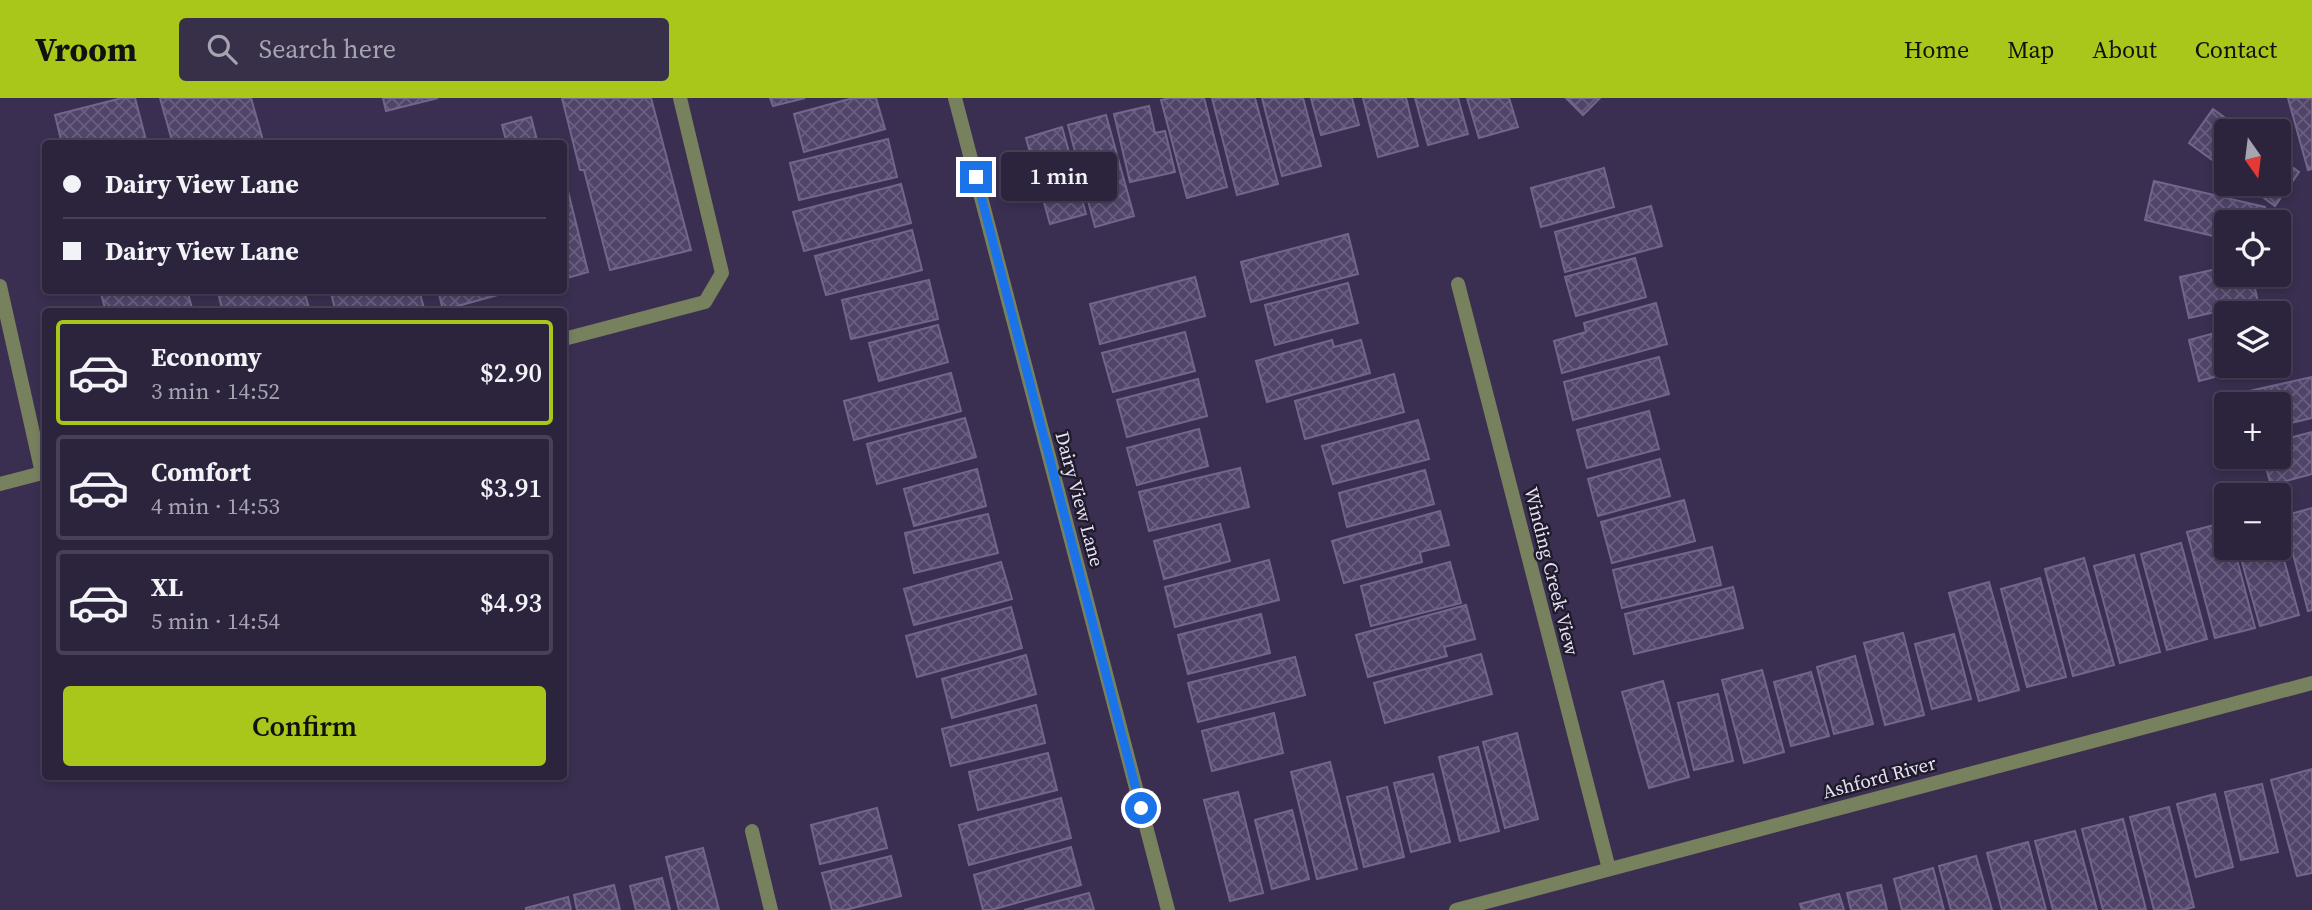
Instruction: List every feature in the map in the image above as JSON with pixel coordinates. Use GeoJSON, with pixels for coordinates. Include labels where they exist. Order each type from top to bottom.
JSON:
{"type":"FeatureCollection","features":[{"type":"Feature","properties":{"kind":"street"},"geometry":{"type":"LineString","coordinates":[[567,338],[705,302],[722,273],[680,98]]}},
{"type":"Feature","properties":{"kind":"street","name":"Dairy View Lane"},"geometry":{"type":"LineString","coordinates":[[955,98],[1168,910]]}},
{"type":"Feature","properties":{"kind":"street","name":"Winding Creek View"},"geometry":{"type":"LineString","coordinates":[[1458,284],[1609,869]]}},
{"type":"Feature","properties":{"kind":"street"},"geometry":{"type":"LineString","coordinates":[[0,286],[42,464]]}},
{"type":"Feature","properties":{"kind":"street"},"geometry":{"type":"LineString","coordinates":[[0,484],[42,473]]}},
{"type":"Feature","properties":{"kind":"street","name":"Ashford River"},"geometry":{"type":"LineString","coordinates":[[1456,910],[2312,683]]}},
{"type":"Feature","properties":{"kind":"street"},"geometry":{"type":"LineString","coordinates":[[752,831],[771,910]]}},
{"type":"Feature","properties":{"kind":"building"},"geometry":{"type":"Polygon","coordinates":[[[122,98],[135,98],[146,140],[61,140],[55,115],[122,98]]]}},
{"type":"Feature","properties":{"kind":"building"},"geometry":{"type":"Polygon","coordinates":[[[160,98],[251,98],[263,140],[172,140],[160,98]]]}},
{"type":"Feature","properties":{"kind":"building"},"geometry":{"type":"Polygon","coordinates":[[[383,98],[438,98],[386,111],[383,98]]]}},
{"type":"Feature","properties":{"kind":"building"},"geometry":{"type":"Polygon","coordinates":[[[562,98],[651,98],[691,250],[610,270],[562,98]]]}},
{"type":"Feature","properties":{"kind":"building"},"geometry":{"type":"Polygon","coordinates":[[[770,98],[805,98],[773,106],[770,98]]]}},
{"type":"Feature","properties":{"kind":"building"},"geometry":{"type":"Polygon","coordinates":[[[853,98],[876,98],[885,129],[804,152],[794,114],[853,98]]]}},
{"type":"Feature","properties":{"kind":"building"},"geometry":{"type":"Polygon","coordinates":[[[1204,98],[1227,187],[1187,198],[1161,100],[1204,98]]]}},
{"type":"Feature","properties":{"kind":"building"},"geometry":{"type":"Polygon","coordinates":[[[1212,98],[1255,98],[1278,184],[1237,195],[1212,98]]]}},
{"type":"Feature","properties":{"kind":"building"},"geometry":{"type":"Polygon","coordinates":[[[1262,98],[1303,98],[1321,166],[1282,176],[1262,98]]]}},
{"type":"Feature","properties":{"kind":"building"},"geometry":{"type":"Polygon","coordinates":[[[1311,98],[1352,98],[1359,125],[1321,135],[1311,98]]]}},
{"type":"Feature","properties":{"kind":"building"},"geometry":{"type":"Polygon","coordinates":[[[1363,98],[1406,98],[1418,146],[1378,157],[1363,98]]]}},
{"type":"Feature","properties":{"kind":"building"},"geometry":{"type":"Polygon","coordinates":[[[1415,98],[1458,98],[1468,134],[1428,145],[1415,98]]]}},
{"type":"Feature","properties":{"kind":"building"},"geometry":{"type":"Polygon","coordinates":[[[1467,98],[1509,98],[1518,127],[1479,138],[1467,98]]]}},
{"type":"Feature","properties":{"kind":"building"},"geometry":{"type":"Polygon","coordinates":[[[1566,98],[1600,98],[1583,115],[1566,98]]]}},
{"type":"Feature","properties":{"kind":"building"},"geometry":{"type":"Polygon","coordinates":[[[2288,98],[2312,98],[2312,169],[2308,170],[2288,98]]]}},
{"type":"Feature","properties":{"kind":"building"},"geometry":{"type":"Polygon","coordinates":[[[1149,106],[1155,133],[1165,131],[1175,172],[1130,182],[1114,114],[1149,106]]]}},
{"type":"Feature","properties":{"kind":"building"},"geometry":{"type":"Polygon","coordinates":[[[2213,109],[2227,119],[2214,119],[2214,161],[2189,143],[2213,109]]]}},
{"type":"Feature","properties":{"kind":"building"},"geometry":{"type":"Polygon","coordinates":[[[1106,115],[1134,216],[1095,227],[1068,125],[1106,115]]]}},
{"type":"Feature","properties":{"kind":"building"},"geometry":{"type":"Polygon","coordinates":[[[531,117],[537,140],[506,140],[502,125],[531,117]]]}},
{"type":"Feature","properties":{"kind":"building"},"geometry":{"type":"Polygon","coordinates":[[[1062,127],[1086,214],[1050,224],[1026,138],[1062,127]]]}},
{"type":"Feature","properties":{"kind":"building"},"geometry":{"type":"Polygon","coordinates":[[[888,139],[897,177],[799,200],[790,163],[888,139]]]}},
{"type":"Feature","properties":{"kind":"building"},"geometry":{"type":"Polygon","coordinates":[[[2291,166],[2299,172],[2291,183],[2291,166]]]}},
{"type":"Feature","properties":{"kind":"building"},"geometry":{"type":"Polygon","coordinates":[[[1604,168],[1614,207],[1541,227],[1531,188],[1604,168]]]}},
{"type":"Feature","properties":{"kind":"building"},"geometry":{"type":"Polygon","coordinates":[[[2154,181],[2265,207],[2264,210],[2214,210],[2214,236],[2145,220],[2154,181]]]}},
{"type":"Feature","properties":{"kind":"building"},"geometry":{"type":"Polygon","coordinates":[[[901,184],[911,223],[804,251],[793,212],[901,184]]]}},
{"type":"Feature","properties":{"kind":"building"},"geometry":{"type":"Polygon","coordinates":[[[567,187],[588,272],[567,278],[567,187]]]}},
{"type":"Feature","properties":{"kind":"building"},"geometry":{"type":"Polygon","coordinates":[[[2261,196],[2282,196],[2275,206],[2261,196]]]}},
{"type":"Feature","properties":{"kind":"building"},"geometry":{"type":"Polygon","coordinates":[[[1651,206],[1662,246],[1565,272],[1555,232],[1651,206]]]}},
{"type":"Feature","properties":{"kind":"building"},"geometry":{"type":"Polygon","coordinates":[[[912,230],[922,270],[826,295],[815,256],[912,230]]]}},
{"type":"Feature","properties":{"kind":"building"},"geometry":{"type":"Polygon","coordinates":[[[1348,234],[1358,274],[1251,302],[1241,262],[1348,234]]]}},
{"type":"Feature","properties":{"kind":"building"},"geometry":{"type":"Polygon","coordinates":[[[1635,258],[1646,297],[1576,316],[1565,277],[1635,258]]]}},
{"type":"Feature","properties":{"kind":"building"},"geometry":{"type":"Polygon","coordinates":[[[2214,270],[2214,287],[2255,287],[2258,301],[2214,301],[2214,312],[2189,318],[2180,277],[2214,270]]]}},
{"type":"Feature","properties":{"kind":"building"},"geometry":{"type":"Polygon","coordinates":[[[1195,277],[1205,316],[1100,344],[1090,304],[1195,277]]]}},
{"type":"Feature","properties":{"kind":"building"},"geometry":{"type":"Polygon","coordinates":[[[929,280],[938,319],[851,339],[842,300],[929,280]]]}},
{"type":"Feature","properties":{"kind":"building"},"geometry":{"type":"Polygon","coordinates":[[[1348,283],[1358,323],[1275,345],[1265,305],[1348,283]]]}},
{"type":"Feature","properties":{"kind":"building"},"geometry":{"type":"Polygon","coordinates":[[[101,294],[188,294],[192,308],[105,308],[101,294]]]}},
{"type":"Feature","properties":{"kind":"building"},"geometry":{"type":"Polygon","coordinates":[[[218,294],[305,294],[309,308],[222,308],[218,294]]]}},
{"type":"Feature","properties":{"kind":"building"},"geometry":{"type":"Polygon","coordinates":[[[331,294],[420,294],[424,308],[335,308],[331,294]]]}},
{"type":"Feature","properties":{"kind":"building"},"geometry":{"type":"Polygon","coordinates":[[[439,294],[501,294],[450,308],[442,308],[439,294]]]}},
{"type":"Feature","properties":{"kind":"building"},"geometry":{"type":"Polygon","coordinates":[[[1656,303],[1667,344],[1562,373],[1554,341],[1586,332],[1584,323],[1656,303]]]}},
{"type":"Feature","properties":{"kind":"building"},"geometry":{"type":"Polygon","coordinates":[[[938,325],[948,362],[879,381],[869,343],[938,325]]]}},
{"type":"Feature","properties":{"kind":"building"},"geometry":{"type":"Polygon","coordinates":[[[1185,332],[1195,371],[1113,392],[1102,353],[1185,332]]]}},
{"type":"Feature","properties":{"kind":"building"},"geometry":{"type":"Polygon","coordinates":[[[2214,333],[2214,377],[2199,381],[2189,340],[2214,333]]]}},
{"type":"Feature","properties":{"kind":"building"},"geometry":{"type":"Polygon","coordinates":[[[1332,340],[1334,347],[1361,340],[1370,373],[1267,402],[1256,361],[1332,340]]]}},
{"type":"Feature","properties":{"kind":"building"},"geometry":{"type":"Polygon","coordinates":[[[1659,357],[1669,394],[1573,420],[1564,382],[1659,357]]]}},
{"type":"Feature","properties":{"kind":"building"},"geometry":{"type":"Polygon","coordinates":[[[951,373],[961,411],[854,440],[844,401],[951,373]]]}},
{"type":"Feature","properties":{"kind":"building"},"geometry":{"type":"Polygon","coordinates":[[[1394,374],[1404,412],[1305,439],[1295,401],[1394,374]]]}},
{"type":"Feature","properties":{"kind":"building"},"geometry":{"type":"Polygon","coordinates":[[[2312,377],[2312,418],[2291,423],[2291,392],[2245,392],[2312,377]]]}},
{"type":"Feature","properties":{"kind":"building"},"geometry":{"type":"Polygon","coordinates":[[[1198,379],[1207,416],[1127,437],[1117,400],[1198,379]]]}},
{"type":"Feature","properties":{"kind":"building"},"geometry":{"type":"Polygon","coordinates":[[[1649,411],[1659,449],[1587,468],[1577,430],[1649,411]]]}},
{"type":"Feature","properties":{"kind":"building"},"geometry":{"type":"Polygon","coordinates":[[[965,418],[976,457],[877,484],[867,444],[965,418]]]}},
{"type":"Feature","properties":{"kind":"building"},"geometry":{"type":"Polygon","coordinates":[[[1418,420],[1429,459],[1333,484],[1322,446],[1418,420]]]}},
{"type":"Feature","properties":{"kind":"building"},"geometry":{"type":"Polygon","coordinates":[[[1199,429],[1208,466],[1137,485],[1127,448],[1199,429]]]}},
{"type":"Feature","properties":{"kind":"building"},"geometry":{"type":"Polygon","coordinates":[[[2312,432],[2312,474],[2270,483],[2266,469],[2291,469],[2291,438],[2312,432]]]}},
{"type":"Feature","properties":{"kind":"building"},"geometry":{"type":"Polygon","coordinates":[[[1660,459],[1670,496],[1598,516],[1588,479],[1660,459]]]}},
{"type":"Feature","properties":{"kind":"building"},"geometry":{"type":"Polygon","coordinates":[[[1240,468],[1249,507],[1149,531],[1139,492],[1240,468]]]}},
{"type":"Feature","properties":{"kind":"building"},"geometry":{"type":"Polygon","coordinates":[[[977,469],[986,506],[914,526],[904,489],[977,469]]]}},
{"type":"Feature","properties":{"kind":"building"},"geometry":{"type":"Polygon","coordinates":[[[1425,470],[1434,504],[1347,527],[1339,493],[1425,470]]]}},
{"type":"Feature","properties":{"kind":"building"},"geometry":{"type":"Polygon","coordinates":[[[1684,500],[1695,541],[1612,563],[1601,522],[1684,500]]]}},
{"type":"Feature","properties":{"kind":"building"},"geometry":{"type":"Polygon","coordinates":[[[2312,508],[2312,610],[2308,611],[2291,546],[2291,514],[2312,508]]]}},
{"type":"Feature","properties":{"kind":"building"},"geometry":{"type":"Polygon","coordinates":[[[1440,511],[1449,545],[1420,552],[1422,562],[1344,583],[1332,541],[1440,511]]]}},
{"type":"Feature","properties":{"kind":"building"},"geometry":{"type":"Polygon","coordinates":[[[988,514],[998,553],[914,573],[905,533],[988,514]]]}},
{"type":"Feature","properties":{"kind":"building"},"geometry":{"type":"Polygon","coordinates":[[[1220,524],[1230,561],[1164,579],[1154,541],[1220,524]]]}},
{"type":"Feature","properties":{"kind":"building"},"geometry":{"type":"Polygon","coordinates":[[[2214,525],[2214,560],[2237,560],[2255,628],[2215,638],[2187,532],[2214,525]]]}},
{"type":"Feature","properties":{"kind":"building"},"geometry":{"type":"Polygon","coordinates":[[[2181,543],[2207,639],[2167,650],[2141,554],[2181,543]]]}},
{"type":"Feature","properties":{"kind":"building"},"geometry":{"type":"Polygon","coordinates":[[[1712,547],[1721,585],[1622,608],[1613,570],[1712,547]]]}},
{"type":"Feature","properties":{"kind":"building"},"geometry":{"type":"Polygon","coordinates":[[[2134,555],[2160,652],[2120,663],[2094,566],[2134,555]]]}},
{"type":"Feature","properties":{"kind":"building"},"geometry":{"type":"Polygon","coordinates":[[[2084,558],[2114,665],[2073,676],[2045,569],[2084,558]]]}},
{"type":"Feature","properties":{"kind":"building"},"geometry":{"type":"Polygon","coordinates":[[[1269,560],[1279,600],[1175,627],[1165,587],[1269,560]]]}},
{"type":"Feature","properties":{"kind":"building"},"geometry":{"type":"Polygon","coordinates":[[[2241,560],[2284,560],[2299,615],[2260,626],[2241,560]]]}},
{"type":"Feature","properties":{"kind":"building"},"geometry":{"type":"Polygon","coordinates":[[[1001,562],[1012,599],[914,625],[904,589],[1001,562]]]}},
{"type":"Feature","properties":{"kind":"building"},"geometry":{"type":"Polygon","coordinates":[[[1450,562],[1461,603],[1371,626],[1361,586],[1450,562]]]}},
{"type":"Feature","properties":{"kind":"building"},"geometry":{"type":"Polygon","coordinates":[[[2040,578],[2066,677],[2027,687],[2001,589],[2040,578]]]}},
{"type":"Feature","properties":{"kind":"building"},"geometry":{"type":"Polygon","coordinates":[[[1989,582],[2019,690],[1979,701],[1949,593],[1989,582]]]}},
{"type":"Feature","properties":{"kind":"building"},"geometry":{"type":"Polygon","coordinates":[[[1733,587],[1743,628],[1634,654],[1625,614],[1733,587]]]}},
{"type":"Feature","properties":{"kind":"building"},"geometry":{"type":"Polygon","coordinates":[[[1466,605],[1475,639],[1444,647],[1447,656],[1368,677],[1356,635],[1466,605]]]}},
{"type":"Feature","properties":{"kind":"building"},"geometry":{"type":"Polygon","coordinates":[[[1011,607],[1022,648],[917,677],[906,636],[1011,607]]]}},
{"type":"Feature","properties":{"kind":"building"},"geometry":{"type":"Polygon","coordinates":[[[1261,614],[1270,653],[1188,674],[1178,635],[1261,614]]]}},
{"type":"Feature","properties":{"kind":"building"},"geometry":{"type":"Polygon","coordinates":[[[1903,633],[1924,715],[1885,725],[1864,643],[1903,633]]]}},
{"type":"Feature","properties":{"kind":"building"},"geometry":{"type":"Polygon","coordinates":[[[1954,634],[1971,699],[1932,709],[1915,644],[1954,634]]]}},
{"type":"Feature","properties":{"kind":"building"},"geometry":{"type":"Polygon","coordinates":[[[1481,654],[1492,694],[1385,723],[1374,683],[1481,654]]]}},
{"type":"Feature","properties":{"kind":"building"},"geometry":{"type":"Polygon","coordinates":[[[1026,655],[1036,694],[952,718],[942,679],[1026,655]]]}},
{"type":"Feature","properties":{"kind":"building"},"geometry":{"type":"Polygon","coordinates":[[[1855,656],[1873,724],[1834,734],[1817,667],[1855,656]]]}},
{"type":"Feature","properties":{"kind":"building"},"geometry":{"type":"Polygon","coordinates":[[[1295,657],[1305,695],[1198,722],[1188,683],[1295,657]]]}},
{"type":"Feature","properties":{"kind":"building"},"geometry":{"type":"Polygon","coordinates":[[[1762,670],[1784,752],[1744,763],[1722,680],[1762,670]]]}},
{"type":"Feature","properties":{"kind":"building"},"geometry":{"type":"Polygon","coordinates":[[[1811,672],[1829,736],[1791,746],[1774,682],[1811,672]]]}},
{"type":"Feature","properties":{"kind":"building"},"geometry":{"type":"Polygon","coordinates":[[[1663,681],[1689,777],[1649,788],[1622,692],[1663,681]]]}},
{"type":"Feature","properties":{"kind":"building"},"geometry":{"type":"Polygon","coordinates":[[[1718,694],[1733,761],[1694,770],[1678,703],[1718,694]]]}},
{"type":"Feature","properties":{"kind":"building"},"geometry":{"type":"Polygon","coordinates":[[[1036,705],[1045,743],[951,766],[942,729],[1036,705]]]}},
{"type":"Feature","properties":{"kind":"building"},"geometry":{"type":"Polygon","coordinates":[[[1274,713],[1283,753],[1212,771],[1202,731],[1274,713]]]}},
{"type":"Feature","properties":{"kind":"building"},"geometry":{"type":"Polygon","coordinates":[[[1517,733],[1538,819],[1505,828],[1483,742],[1517,733]]]}},
{"type":"Feature","properties":{"kind":"building"},"geometry":{"type":"Polygon","coordinates":[[[1478,747],[1499,831],[1460,841],[1439,757],[1478,747]]]}},
{"type":"Feature","properties":{"kind":"building"},"geometry":{"type":"Polygon","coordinates":[[[1048,753],[1057,790],[978,810],[969,772],[1048,753]]]}},
{"type":"Feature","properties":{"kind":"building"},"geometry":{"type":"Polygon","coordinates":[[[1330,762],[1357,869],[1317,879],[1291,772],[1330,762]]]}},
{"type":"Feature","properties":{"kind":"building"},"geometry":{"type":"Polygon","coordinates":[[[2312,769],[2312,873],[2297,876],[2271,780],[2312,769]]]}},
{"type":"Feature","properties":{"kind":"building"},"geometry":{"type":"Polygon","coordinates":[[[1433,774],[1450,842],[1411,852],[1394,783],[1433,774]]]}},
{"type":"Feature","properties":{"kind":"building"},"geometry":{"type":"Polygon","coordinates":[[[2262,784],[2278,852],[2241,860],[2225,792],[2262,784]]]}},
{"type":"Feature","properties":{"kind":"building"},"geometry":{"type":"Polygon","coordinates":[[[1387,787],[1404,857],[1364,867],[1347,797],[1387,787]]]}},
{"type":"Feature","properties":{"kind":"building"},"geometry":{"type":"Polygon","coordinates":[[[1238,792],[1263,893],[1230,901],[1204,800],[1238,792]]]}},
{"type":"Feature","properties":{"kind":"building"},"geometry":{"type":"Polygon","coordinates":[[[2215,794],[2233,867],[2196,877],[2177,804],[2215,794]]]}},
{"type":"Feature","properties":{"kind":"building"},"geometry":{"type":"Polygon","coordinates":[[[1061,798],[1071,838],[969,865],[959,825],[1061,798]]]}},
{"type":"Feature","properties":{"kind":"building"},"geometry":{"type":"Polygon","coordinates":[[[2169,807],[2194,907],[2183,910],[2154,910],[2130,817],[2169,807]]]}},
{"type":"Feature","properties":{"kind":"building"},"geometry":{"type":"Polygon","coordinates":[[[877,808],[887,848],[820,864],[811,825],[877,808]]]}},
{"type":"Feature","properties":{"kind":"building"},"geometry":{"type":"Polygon","coordinates":[[[1292,810],[1309,879],[1272,889],[1255,820],[1292,810]]]}},
{"type":"Feature","properties":{"kind":"building"},"geometry":{"type":"Polygon","coordinates":[[[2123,819],[2146,910],[2103,910],[2082,829],[2123,819]]]}},
{"type":"Feature","properties":{"kind":"building"},"geometry":{"type":"Polygon","coordinates":[[[2075,831],[2097,910],[2053,910],[2035,841],[2075,831]]]}},
{"type":"Feature","properties":{"kind":"building"},"geometry":{"type":"Polygon","coordinates":[[[2028,842],[2046,910],[2002,910],[1987,853],[2028,842]]]}},
{"type":"Feature","properties":{"kind":"building"},"geometry":{"type":"Polygon","coordinates":[[[1071,847],[1081,885],[983,910],[974,875],[1071,847]]]}},
{"type":"Feature","properties":{"kind":"building"},"geometry":{"type":"Polygon","coordinates":[[[703,848],[719,910],[679,910],[666,857],[703,848]]]}},
{"type":"Feature","properties":{"kind":"building"},"geometry":{"type":"Polygon","coordinates":[[[891,856],[901,896],[845,910],[832,910],[822,873],[891,856]]]}},
{"type":"Feature","properties":{"kind":"building"},"geometry":{"type":"Polygon","coordinates":[[[1976,856],[1992,910],[1951,910],[1939,866],[1976,856]]]}},
{"type":"Feature","properties":{"kind":"building"},"geometry":{"type":"Polygon","coordinates":[[[1933,868],[1944,910],[1902,910],[1894,879],[1933,868]]]}},
{"type":"Feature","properties":{"kind":"building"},"geometry":{"type":"Polygon","coordinates":[[[662,878],[670,910],[636,910],[630,886],[662,878]]]}},
{"type":"Feature","properties":{"kind":"building"},"geometry":{"type":"Polygon","coordinates":[[[614,885],[620,910],[577,910],[574,895],[614,885]]]}},
{"type":"Feature","properties":{"kind":"building"},"geometry":{"type":"Polygon","coordinates":[[[1881,885],[1887,910],[1851,910],[1847,893],[1881,885]]]}},
{"type":"Feature","properties":{"kind":"building"},"geometry":{"type":"Polygon","coordinates":[[[1089,893],[1094,910],[1024,910],[1089,893]]]}},
{"type":"Feature","properties":{"kind":"building"},"geometry":{"type":"Polygon","coordinates":[[[1839,894],[1844,910],[1802,910],[1800,904],[1839,894]]]}},
{"type":"Feature","properties":{"kind":"building"},"geometry":{"type":"Polygon","coordinates":[[[568,897],[571,910],[526,910],[526,908],[568,897]]]}},
{"type":"Feature","properties":{"kind":"route"},"geometry":{"type":"LineString","coordinates":[[976,177],[1141,808]]}}]}
